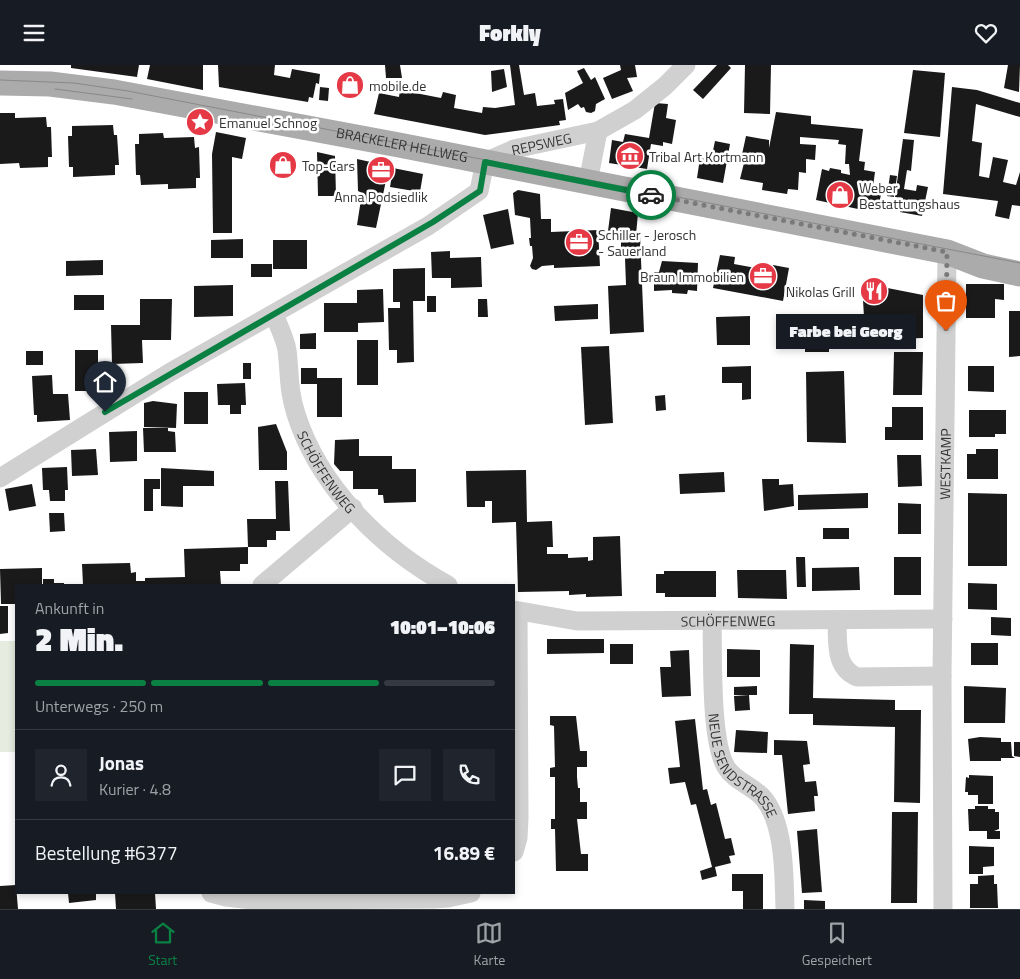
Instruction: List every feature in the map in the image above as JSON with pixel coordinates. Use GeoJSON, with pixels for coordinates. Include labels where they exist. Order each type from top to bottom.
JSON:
{"type":"FeatureCollection","features":[{"type":"Feature","properties":{"kind":"main road","name":"BRACKELER HELLWEG"},"geometry":{"type":"LineString","coordinates":[[0,83],[50,84],[114,92],[947,252],[983,266],[1020,274]]}},
{"type":"Feature","properties":{"kind":"main road","name":"BRACKELER HELLWEG"},"geometry":{"type":"LineString","coordinates":[[947,252],[982,252],[1020,257]]}},
{"type":"Feature","properties":{"kind":"street","name":"REPSWEG"},"geometry":{"type":"LineString","coordinates":[[485,162],[514,149],[598,131],[636,110],[665,86],[686,65]]}},
{"type":"Feature","properties":{"kind":"street"},"geometry":{"type":"LineString","coordinates":[[588,182],[598,131]]}},
{"type":"Feature","properties":{"kind":"street"},"geometry":{"type":"LineString","coordinates":[[0,478],[161,378],[428,226],[480,191],[485,162]]}},
{"type":"Feature","properties":{"kind":"street","name":"WESTKAMP"},"geometry":{"type":"LineString","coordinates":[[944,909],[942,676],[947,252]]}},
{"type":"Feature","properties":{"kind":"street","name":"SCHÖFFENWEG"},"geometry":{"type":"LineString","coordinates":[[274,314],[287,348],[288,381],[306,441],[322,469],[352,508],[397,552],[418,568],[446,584]]}},
{"type":"Feature","properties":{"kind":"street"},"geometry":{"type":"LineString","coordinates":[[263,584],[352,508]]}},
{"type":"Feature","properties":{"kind":"street"},"geometry":{"type":"LineString","coordinates":[[515,846],[519,823],[516,611]]}},
{"type":"Feature","properties":{"kind":"street","name":"SCHÖFFENWEG"},"geometry":{"type":"LineString","coordinates":[[516,611],[577,621],[943,619]]}},
{"type":"Feature","properties":{"kind":"street","name":"NEUE SENDSTRASSE"},"geometry":{"type":"LineString","coordinates":[[712,620],[716,723],[721,754],[726,767],[735,777],[763,797],[772,811],[783,866],[785,909]]}},
{"type":"Feature","properties":{"kind":"street"},"geometry":{"type":"LineString","coordinates":[[837,620],[839,655],[842,667],[848,673],[857,677],[942,676]]}},
{"type":"Feature","properties":{"kind":"street"},"geometry":{"type":"LineString","coordinates":[[215,894],[236,899],[279,901],[440,899],[466,894]]}},
{"type":"Feature","properties":{"kind":"shaded area"},"geometry":{"type":"Polygon","coordinates":[[[0,641],[15,641],[15,752],[0,752],[0,641]]]}},
{"type":"Feature","properties":{"kind":"building"},"geometry":{"type":"Polygon","coordinates":[[[71,65],[139,65],[137,77],[71,68],[71,65]]]}},
{"type":"Feature","properties":{"kind":"building"},"geometry":{"type":"Polygon","coordinates":[[[150,65],[203,65],[203,90],[147,79],[150,65]]]}},
{"type":"Feature","properties":{"kind":"building"},"geometry":{"type":"Polygon","coordinates":[[[218,65],[275,65],[274,75],[290,78],[292,69],[320,74],[319,84],[316,83],[313,98],[309,97],[308,102],[219,87],[218,65]]]}},
{"type":"Feature","properties":{"kind":"building"},"geometry":{"type":"Polygon","coordinates":[[[385,65],[400,65],[402,78],[386,78],[385,65]]]}},
{"type":"Feature","properties":{"kind":"building"},"geometry":{"type":"Polygon","coordinates":[[[510,65],[519,65],[524,95],[535,93],[537,106],[555,104],[554,100],[563,99],[566,120],[559,121],[560,125],[485,135],[374,114],[379,93],[399,97],[400,90],[441,98],[443,92],[456,95],[454,108],[482,113],[483,107],[495,108],[515,105],[510,65]]]}},
{"type":"Feature","properties":{"kind":"building"},"geometry":{"type":"Polygon","coordinates":[[[620,65],[635,65],[637,77],[627,78],[633,91],[612,99],[603,78],[621,70],[620,65]]]}},
{"type":"Feature","properties":{"kind":"building"},"geometry":{"type":"Polygon","coordinates":[[[717,65],[728,65],[731,68],[703,99],[693,90],[717,65]]]}},
{"type":"Feature","properties":{"kind":"building"},"geometry":{"type":"Polygon","coordinates":[[[745,65],[771,65],[770,114],[744,113],[745,65]]]}},
{"type":"Feature","properties":{"kind":"building"},"geometry":{"type":"Polygon","coordinates":[[[1008,65],[1020,65],[1019,92],[1004,88],[1008,65]]]}},
{"type":"Feature","properties":{"kind":"building"},"geometry":{"type":"Polygon","coordinates":[[[584,68],[591,80],[595,77],[605,99],[596,104],[595,111],[591,113],[586,112],[584,107],[581,108],[578,104],[568,110],[565,93],[583,83],[577,71],[584,68]]]}},
{"type":"Feature","properties":{"kind":"building"},"geometry":{"type":"Polygon","coordinates":[[[504,69],[507,87],[492,92],[491,71],[504,69]]]}},
{"type":"Feature","properties":{"kind":"building"},"geometry":{"type":"Polygon","coordinates":[[[913,70],[945,73],[940,137],[904,133],[913,70]]]}},
{"type":"Feature","properties":{"kind":"building"},"geometry":{"type":"Polygon","coordinates":[[[320,87],[329,88],[328,101],[319,100],[320,87]]]}},
{"type":"Feature","properties":{"kind":"building"},"geometry":{"type":"Polygon","coordinates":[[[952,87],[977,90],[1020,103],[1020,117],[976,104],[972,141],[982,143],[979,176],[989,178],[993,157],[1008,160],[1003,182],[1016,185],[1020,172],[1020,206],[1012,205],[1009,219],[995,216],[998,201],[943,194],[952,87]]]}},
{"type":"Feature","properties":{"kind":"building"},"geometry":{"type":"Polygon","coordinates":[[[655,103],[668,104],[666,118],[676,120],[672,144],[663,142],[663,146],[651,144],[647,169],[609,163],[612,140],[623,142],[625,134],[649,138],[655,103]]]}},
{"type":"Feature","properties":{"kind":"building"},"geometry":{"type":"Polygon","coordinates":[[[776,112],[811,116],[811,124],[863,129],[859,161],[865,162],[864,170],[875,172],[873,187],[882,189],[878,210],[859,207],[858,209],[816,200],[822,169],[829,171],[830,168],[841,170],[841,173],[850,175],[849,164],[845,164],[846,145],[838,144],[839,140],[800,137],[800,144],[816,145],[815,160],[806,159],[806,173],[799,172],[798,190],[788,189],[787,194],[762,190],[763,183],[740,179],[745,159],[741,159],[746,136],[769,140],[769,148],[776,112]]]}},
{"type":"Feature","properties":{"kind":"building"},"geometry":{"type":"Polygon","coordinates":[[[0,113],[15,113],[15,118],[46,117],[47,127],[51,127],[52,157],[48,157],[48,167],[20,168],[19,163],[0,164],[0,113]]]}},
{"type":"Feature","properties":{"kind":"building"},"geometry":{"type":"Polygon","coordinates":[[[113,125],[114,135],[117,135],[119,165],[115,165],[115,175],[73,177],[73,167],[69,167],[68,136],[72,136],[72,126],[113,125]]]}},
{"type":"Feature","properties":{"kind":"building"},"geometry":{"type":"Polygon","coordinates":[[[216,132],[246,138],[242,159],[232,157],[232,233],[213,233],[212,154],[216,132]]]}},
{"type":"Feature","properties":{"kind":"building"},"geometry":{"type":"Polygon","coordinates":[[[163,133],[164,138],[194,137],[195,148],[199,147],[200,178],[196,178],[196,188],[168,189],[168,184],[141,185],[140,175],[136,175],[135,144],[139,144],[139,134],[163,133]]]}},
{"type":"Feature","properties":{"kind":"building"},"geometry":{"type":"Polygon","coordinates":[[[903,139],[914,140],[911,171],[907,170],[904,189],[916,191],[917,185],[928,187],[922,216],[900,212],[903,198],[895,197],[903,139]]]}},
{"type":"Feature","properties":{"kind":"building"},"geometry":{"type":"Polygon","coordinates":[[[715,141],[730,144],[723,183],[697,178],[700,158],[711,160],[715,141]]]}},
{"type":"Feature","properties":{"kind":"building"},"geometry":{"type":"Polygon","coordinates":[[[317,152],[335,156],[336,196],[318,196],[317,152]]]}},
{"type":"Feature","properties":{"kind":"building"},"geometry":{"type":"Polygon","coordinates":[[[357,159],[389,166],[376,228],[357,225],[362,193],[358,191],[357,159]]]}},
{"type":"Feature","properties":{"kind":"building"},"geometry":{"type":"Polygon","coordinates":[[[393,168],[423,174],[420,192],[390,187],[393,168]]]}},
{"type":"Feature","properties":{"kind":"building"},"geometry":{"type":"Polygon","coordinates":[[[890,175],[897,176],[894,197],[887,196],[890,175]]]}},
{"type":"Feature","properties":{"kind":"building"},"geometry":{"type":"Polygon","coordinates":[[[518,190],[540,194],[541,219],[551,219],[551,232],[598,230],[600,266],[554,268],[554,265],[542,266],[536,270],[532,269],[530,266],[533,258],[529,238],[531,238],[530,218],[515,215],[513,193],[518,190]]]}},
{"type":"Feature","properties":{"kind":"building"},"geometry":{"type":"Polygon","coordinates":[[[611,208],[638,213],[636,235],[640,235],[644,332],[610,334],[608,286],[626,285],[625,258],[621,258],[621,238],[624,238],[624,234],[608,231],[611,208]]]}},
{"type":"Feature","properties":{"kind":"building"},"geometry":{"type":"Polygon","coordinates":[[[508,209],[514,244],[491,249],[483,215],[508,209]]]}},
{"type":"Feature","properties":{"kind":"building"},"geometry":{"type":"Polygon","coordinates":[[[243,239],[243,258],[211,258],[211,240],[243,239]]]}},
{"type":"Feature","properties":{"kind":"building"},"geometry":{"type":"Polygon","coordinates":[[[273,240],[307,240],[307,269],[273,269],[273,240]]]}},
{"type":"Feature","properties":{"kind":"building"},"geometry":{"type":"Polygon","coordinates":[[[450,251],[450,258],[481,257],[482,287],[451,288],[451,278],[432,278],[431,252],[450,251]]]}},
{"type":"Feature","properties":{"kind":"building"},"geometry":{"type":"Polygon","coordinates":[[[720,255],[735,257],[734,264],[772,271],[773,265],[789,268],[783,301],[713,288],[720,255]]]}},
{"type":"Feature","properties":{"kind":"building"},"geometry":{"type":"Polygon","coordinates":[[[103,260],[103,275],[66,276],[66,261],[103,260]]]}},
{"type":"Feature","properties":{"kind":"building"},"geometry":{"type":"Polygon","coordinates":[[[662,261],[698,263],[697,291],[688,290],[687,294],[672,293],[672,290],[654,291],[654,272],[659,272],[662,261]]]}},
{"type":"Feature","properties":{"kind":"building"},"geometry":{"type":"Polygon","coordinates":[[[251,264],[272,264],[272,277],[251,277],[251,264]]]}},
{"type":"Feature","properties":{"kind":"building"},"geometry":{"type":"Polygon","coordinates":[[[425,268],[425,301],[413,301],[414,362],[397,363],[397,350],[389,350],[388,308],[400,308],[400,302],[393,302],[393,269],[425,268]]]}},
{"type":"Feature","properties":{"kind":"building"},"geometry":{"type":"Polygon","coordinates":[[[862,283],[923,295],[923,338],[893,339],[892,323],[864,317],[862,283]]]}},
{"type":"Feature","properties":{"kind":"building"},"geometry":{"type":"Polygon","coordinates":[[[966,284],[1004,284],[1004,300],[995,299],[995,318],[966,318],[966,284]]]}},
{"type":"Feature","properties":{"kind":"building"},"geometry":{"type":"Polygon","coordinates":[[[233,285],[233,316],[194,317],[194,286],[233,285]]]}},
{"type":"Feature","properties":{"kind":"building"},"geometry":{"type":"Polygon","coordinates":[[[383,289],[384,322],[358,323],[358,332],[324,332],[324,303],[357,303],[357,290],[383,289]]]}},
{"type":"Feature","properties":{"kind":"building"},"geometry":{"type":"Polygon","coordinates":[[[74,295],[104,295],[104,310],[74,310],[74,295]]]}},
{"type":"Feature","properties":{"kind":"building"},"geometry":{"type":"Polygon","coordinates":[[[427,296],[436,296],[436,312],[427,312],[427,296]]]}},
{"type":"Feature","properties":{"kind":"building"},"geometry":{"type":"Polygon","coordinates":[[[140,299],[172,299],[171,340],[142,340],[143,363],[112,364],[111,325],[140,325],[140,299]]]}},
{"type":"Feature","properties":{"kind":"building"},"geometry":{"type":"Polygon","coordinates":[[[478,299],[487,299],[488,317],[478,317],[478,299]]]}},
{"type":"Feature","properties":{"kind":"building"},"geometry":{"type":"Polygon","coordinates":[[[598,304],[598,319],[555,321],[554,306],[598,304]]]}},
{"type":"Feature","properties":{"kind":"building"},"geometry":{"type":"Polygon","coordinates":[[[1009,311],[1020,311],[1020,356],[1009,357],[1009,311]]]}},
{"type":"Feature","properties":{"kind":"building"},"geometry":{"type":"Polygon","coordinates":[[[750,316],[750,345],[717,345],[716,317],[750,316]]]}},
{"type":"Feature","properties":{"kind":"building"},"geometry":{"type":"Polygon","coordinates":[[[805,325],[829,325],[829,352],[805,352],[805,325]]]}},
{"type":"Feature","properties":{"kind":"building"},"geometry":{"type":"Polygon","coordinates":[[[316,333],[316,349],[300,349],[300,334],[316,333]]]}},
{"type":"Feature","properties":{"kind":"building"},"geometry":{"type":"Polygon","coordinates":[[[357,340],[378,340],[378,385],[357,385],[357,340]]]}},
{"type":"Feature","properties":{"kind":"building"},"geometry":{"type":"Polygon","coordinates":[[[609,346],[613,423],[585,425],[581,347],[609,346]]]}},
{"type":"Feature","properties":{"kind":"building"},"geometry":{"type":"Polygon","coordinates":[[[75,350],[98,350],[98,391],[75,391],[75,350]]]}},
{"type":"Feature","properties":{"kind":"building"},"geometry":{"type":"Polygon","coordinates":[[[26,351],[43,351],[43,365],[26,365],[26,351]]]}},
{"type":"Feature","properties":{"kind":"building"},"geometry":{"type":"Polygon","coordinates":[[[894,352],[923,352],[922,395],[893,395],[894,352]]]}},
{"type":"Feature","properties":{"kind":"building"},"geometry":{"type":"Polygon","coordinates":[[[243,363],[251,363],[251,379],[243,379],[243,363]]]}},
{"type":"Feature","properties":{"kind":"building"},"geometry":{"type":"Polygon","coordinates":[[[751,366],[751,399],[742,400],[742,383],[722,383],[722,367],[751,366]]]}},
{"type":"Feature","properties":{"kind":"building"},"geometry":{"type":"Polygon","coordinates":[[[968,366],[994,366],[994,392],[968,391],[968,366]]]}},
{"type":"Feature","properties":{"kind":"building"},"geometry":{"type":"Polygon","coordinates":[[[301,368],[317,368],[317,378],[342,378],[342,417],[317,417],[317,384],[301,384],[301,368]]]}},
{"type":"Feature","properties":{"kind":"building"},"geometry":{"type":"Polygon","coordinates":[[[844,371],[846,443],[807,442],[806,372],[844,371]]]}},
{"type":"Feature","properties":{"kind":"building"},"geometry":{"type":"Polygon","coordinates":[[[52,375],[53,394],[68,394],[70,420],[37,422],[37,415],[34,415],[32,376],[52,375]]]}},
{"type":"Feature","properties":{"kind":"building"},"geometry":{"type":"Polygon","coordinates":[[[245,383],[246,405],[241,405],[241,414],[230,414],[230,405],[218,405],[217,384],[245,383]]]}},
{"type":"Feature","properties":{"kind":"building"},"geometry":{"type":"Polygon","coordinates":[[[184,392],[208,392],[208,424],[184,424],[184,392]]]}},
{"type":"Feature","properties":{"kind":"building"},"geometry":{"type":"Polygon","coordinates":[[[665,395],[666,410],[656,411],[655,396],[665,395]]]}},
{"type":"Feature","properties":{"kind":"building"},"geometry":{"type":"Polygon","coordinates":[[[153,401],[177,404],[176,428],[144,427],[144,403],[153,401]]]}},
{"type":"Feature","properties":{"kind":"building"},"geometry":{"type":"Polygon","coordinates":[[[892,407],[923,407],[923,440],[885,440],[885,427],[892,427],[892,407]]]}},
{"type":"Feature","properties":{"kind":"building"},"geometry":{"type":"Polygon","coordinates":[[[969,410],[1006,410],[1006,434],[995,434],[995,437],[969,437],[969,410]]]}},
{"type":"Feature","properties":{"kind":"building"},"geometry":{"type":"Polygon","coordinates":[[[276,424],[287,452],[287,470],[259,470],[258,427],[276,424]]]}},
{"type":"Feature","properties":{"kind":"building"},"geometry":{"type":"Polygon","coordinates":[[[143,428],[168,428],[168,431],[175,432],[176,452],[144,452],[143,428]]]}},
{"type":"Feature","properties":{"kind":"building"},"geometry":{"type":"Polygon","coordinates":[[[137,431],[137,461],[110,462],[109,432],[137,431]]]}},
{"type":"Feature","properties":{"kind":"building"},"geometry":{"type":"Polygon","coordinates":[[[359,439],[359,456],[392,456],[392,469],[416,469],[416,502],[384,503],[383,495],[378,495],[378,489],[353,489],[353,471],[340,471],[334,464],[335,440],[359,439]]]}},
{"type":"Feature","properties":{"kind":"building"},"geometry":{"type":"Polygon","coordinates":[[[96,449],[98,475],[72,476],[71,450],[96,449]]]}},
{"type":"Feature","properties":{"kind":"building"},"geometry":{"type":"Polygon","coordinates":[[[976,449],[998,449],[998,479],[967,479],[967,454],[976,454],[976,449]]]}},
{"type":"Feature","properties":{"kind":"building"},"geometry":{"type":"Polygon","coordinates":[[[897,455],[921,455],[922,486],[898,487],[897,455]]]}},
{"type":"Feature","properties":{"kind":"building"},"geometry":{"type":"Polygon","coordinates":[[[67,467],[68,490],[65,490],[65,501],[50,501],[49,490],[43,490],[42,468],[67,467]]]}},
{"type":"Feature","properties":{"kind":"building"},"geometry":{"type":"Polygon","coordinates":[[[161,468],[214,471],[214,486],[183,486],[183,507],[161,506],[161,468]]]}},
{"type":"Feature","properties":{"kind":"building"},"geometry":{"type":"Polygon","coordinates":[[[526,470],[527,522],[552,521],[553,547],[547,547],[547,554],[568,554],[568,558],[588,557],[588,561],[593,560],[593,537],[620,536],[622,596],[586,597],[586,594],[569,595],[569,591],[518,592],[516,522],[492,523],[492,501],[485,501],[485,507],[467,507],[466,471],[526,470]]]}},
{"type":"Feature","properties":{"kind":"building"},"geometry":{"type":"Polygon","coordinates":[[[724,472],[725,492],[680,494],[679,474],[724,472]]]}},
{"type":"Feature","properties":{"kind":"building"},"geometry":{"type":"Polygon","coordinates":[[[144,479],[160,479],[160,489],[153,489],[153,511],[144,511],[144,479]]]}},
{"type":"Feature","properties":{"kind":"building"},"geometry":{"type":"Polygon","coordinates":[[[762,479],[779,479],[779,485],[793,484],[794,506],[764,511],[762,479]]]}},
{"type":"Feature","properties":{"kind":"building"},"geometry":{"type":"Polygon","coordinates":[[[275,481],[288,481],[290,531],[276,531],[276,540],[267,540],[267,547],[248,547],[247,519],[276,519],[275,481]]]}},
{"type":"Feature","properties":{"kind":"building"},"geometry":{"type":"Polygon","coordinates":[[[32,484],[36,506],[9,511],[5,489],[32,484]]]}},
{"type":"Feature","properties":{"kind":"building"},"geometry":{"type":"Polygon","coordinates":[[[868,493],[868,508],[798,510],[798,495],[868,493]]]}},
{"type":"Feature","properties":{"kind":"building"},"geometry":{"type":"Polygon","coordinates":[[[968,493],[1007,494],[1007,566],[968,566],[968,493]]]}},
{"type":"Feature","properties":{"kind":"building"},"geometry":{"type":"Polygon","coordinates":[[[898,503],[921,504],[921,534],[898,534],[898,503]]]}},
{"type":"Feature","properties":{"kind":"building"},"geometry":{"type":"Polygon","coordinates":[[[49,513],[64,513],[65,531],[50,532],[49,513]]]}},
{"type":"Feature","properties":{"kind":"building"},"geometry":{"type":"Polygon","coordinates":[[[823,528],[849,528],[849,539],[823,539],[823,528]]]}},
{"type":"Feature","properties":{"kind":"building"},"geometry":{"type":"Polygon","coordinates":[[[248,547],[248,564],[240,564],[240,571],[220,571],[221,584],[83,584],[82,564],[130,563],[131,573],[136,572],[136,581],[145,581],[145,578],[185,577],[184,549],[248,547]]]}},
{"type":"Feature","properties":{"kind":"building"},"geometry":{"type":"Polygon","coordinates":[[[796,557],[805,557],[806,587],[797,587],[796,557]]]}},
{"type":"Feature","properties":{"kind":"building"},"geometry":{"type":"Polygon","coordinates":[[[894,557],[921,557],[921,595],[894,595],[894,557]]]}},
{"type":"Feature","properties":{"kind":"building"},"geometry":{"type":"Polygon","coordinates":[[[859,567],[860,590],[812,591],[812,568],[859,567]]]}},
{"type":"Feature","properties":{"kind":"building"},"geometry":{"type":"Polygon","coordinates":[[[42,568],[42,584],[15,584],[15,604],[1,604],[0,569],[42,568]]]}},
{"type":"Feature","properties":{"kind":"building"},"geometry":{"type":"Polygon","coordinates":[[[737,570],[786,570],[787,599],[738,598],[737,570]]]}},
{"type":"Feature","properties":{"kind":"building"},"geometry":{"type":"Polygon","coordinates":[[[664,571],[716,571],[716,597],[665,597],[665,593],[656,593],[656,574],[664,574],[664,571]]]}},
{"type":"Feature","properties":{"kind":"building"},"geometry":{"type":"Polygon","coordinates":[[[43,579],[54,579],[54,583],[64,583],[64,584],[43,584],[43,579]]]}},
{"type":"Feature","properties":{"kind":"building"},"geometry":{"type":"Polygon","coordinates":[[[968,583],[997,584],[997,610],[968,609],[968,583]]]}},
{"type":"Feature","properties":{"kind":"building"},"geometry":{"type":"Polygon","coordinates":[[[0,606],[8,606],[8,633],[0,634],[0,606]]]}},
{"type":"Feature","properties":{"kind":"building"},"geometry":{"type":"Polygon","coordinates":[[[991,617],[1011,618],[1011,636],[991,635],[991,617]]]}},
{"type":"Feature","properties":{"kind":"building"},"geometry":{"type":"Polygon","coordinates":[[[547,639],[604,639],[604,653],[547,654],[547,639]]]}},
{"type":"Feature","properties":{"kind":"building"},"geometry":{"type":"Polygon","coordinates":[[[971,643],[998,643],[998,665],[971,665],[971,643]]]}},
{"type":"Feature","properties":{"kind":"building"},"geometry":{"type":"Polygon","coordinates":[[[610,644],[633,644],[633,664],[610,664],[610,644]]]}},
{"type":"Feature","properties":{"kind":"building"},"geometry":{"type":"Polygon","coordinates":[[[790,644],[814,645],[813,698],[895,700],[895,710],[921,710],[920,803],[894,802],[895,727],[813,725],[813,714],[789,714],[790,644]]]}},
{"type":"Feature","properties":{"kind":"building"},"geometry":{"type":"Polygon","coordinates":[[[727,649],[760,650],[760,677],[727,677],[727,649]]]}},
{"type":"Feature","properties":{"kind":"building"},"geometry":{"type":"Polygon","coordinates":[[[689,650],[691,696],[662,697],[660,667],[671,667],[670,651],[689,650]]]}},
{"type":"Feature","properties":{"kind":"building"},"geometry":{"type":"Polygon","coordinates":[[[757,686],[757,695],[734,695],[734,687],[757,686]]]}},
{"type":"Feature","properties":{"kind":"building"},"geometry":{"type":"Polygon","coordinates":[[[964,686],[1006,688],[1005,723],[964,723],[964,686]]]}},
{"type":"Feature","properties":{"kind":"building"},"geometry":{"type":"Polygon","coordinates":[[[749,695],[750,710],[735,711],[734,696],[749,695]]]}},
{"type":"Feature","properties":{"kind":"building"},"geometry":{"type":"Polygon","coordinates":[[[550,716],[576,716],[580,751],[587,751],[587,767],[577,767],[577,777],[578,788],[580,788],[580,802],[587,802],[587,819],[577,819],[581,854],[588,854],[588,871],[556,871],[555,829],[551,829],[551,819],[555,819],[555,777],[550,777],[550,768],[555,767],[554,726],[550,725],[550,716]]]}},
{"type":"Feature","properties":{"kind":"building"},"geometry":{"type":"Polygon","coordinates":[[[695,719],[703,790],[707,789],[711,805],[716,803],[725,839],[731,838],[735,855],[729,856],[731,863],[715,867],[717,876],[702,880],[700,871],[712,867],[696,804],[691,805],[685,782],[670,784],[668,768],[680,767],[675,721],[695,719]]]}},
{"type":"Feature","properties":{"kind":"building"},"geometry":{"type":"Polygon","coordinates":[[[736,730],[768,732],[767,753],[734,752],[736,730]]]}},
{"type":"Feature","properties":{"kind":"building"},"geometry":{"type":"Polygon","coordinates":[[[980,737],[1001,738],[1001,742],[1011,742],[1012,756],[1015,758],[1001,758],[1001,761],[970,761],[968,739],[980,737]]]}},
{"type":"Feature","properties":{"kind":"building"},"geometry":{"type":"Polygon","coordinates":[[[774,740],[807,741],[810,764],[803,765],[805,782],[816,781],[818,796],[814,796],[815,811],[788,814],[782,755],[774,755],[774,740]]]}},
{"type":"Feature","properties":{"kind":"building"},"geometry":{"type":"Polygon","coordinates":[[[1014,742],[1020,742],[1020,757],[1014,756],[1014,742]]]}},
{"type":"Feature","properties":{"kind":"building"},"geometry":{"type":"Polygon","coordinates":[[[969,775],[993,776],[993,804],[978,804],[978,795],[968,795],[968,792],[965,792],[966,777],[969,778],[969,775]]]}},
{"type":"Feature","properties":{"kind":"building"},"geometry":{"type":"Polygon","coordinates":[[[975,806],[988,806],[988,809],[995,809],[995,812],[999,812],[999,829],[994,831],[1000,831],[1000,839],[987,839],[987,831],[969,831],[968,809],[975,809],[975,806]]]}},
{"type":"Feature","properties":{"kind":"building"},"geometry":{"type":"Polygon","coordinates":[[[892,812],[918,812],[917,903],[891,903],[892,812]]]}},
{"type":"Feature","properties":{"kind":"building"},"geometry":{"type":"Polygon","coordinates":[[[817,829],[822,892],[802,893],[797,831],[817,829]]]}},
{"type":"Feature","properties":{"kind":"building"},"geometry":{"type":"Polygon","coordinates":[[[969,846],[994,847],[994,866],[983,867],[983,874],[969,874],[969,846]]]}},
{"type":"Feature","properties":{"kind":"building"},"geometry":{"type":"Polygon","coordinates":[[[732,874],[763,874],[763,909],[743,909],[743,891],[732,891],[732,874]]]}},
{"type":"Feature","properties":{"kind":"building"},"geometry":{"type":"Polygon","coordinates":[[[994,875],[994,884],[997,884],[998,908],[970,908],[970,884],[978,884],[978,876],[994,875]]]}},
{"type":"Feature","properties":{"kind":"building"},"geometry":{"type":"Polygon","coordinates":[[[15,885],[18,909],[0,909],[0,886],[15,885]]]}},
{"type":"Feature","properties":{"kind":"building"},"geometry":{"type":"Polygon","coordinates":[[[68,894],[96,894],[96,900],[69,903],[68,894]]]}},
{"type":"Feature","properties":{"kind":"building"},"geometry":{"type":"Polygon","coordinates":[[[115,894],[155,894],[156,909],[116,909],[115,894]]]}},
{"type":"Feature","properties":{"kind":"building"},"geometry":{"type":"Polygon","coordinates":[[[804,900],[825,901],[825,909],[804,909],[804,900]]]}},
{"type":"Feature","properties":{"kind":"tram line"},"geometry":{"type":"LineString","coordinates":[[0,80],[74,83],[128,91],[1020,263]]}},
{"type":"Feature","properties":{"kind":"tram line"},"geometry":{"type":"LineString","coordinates":[[55,89],[132,99]]}},
{"type":"Feature","properties":{"kind":"way so far"},"geometry":{"type":"LineString","coordinates":[[651,195],[947,252],[946,331]]}},
{"type":"Feature","properties":{"kind":"place","name":"mobile.de"},"geometry":{"type":"Point","coordinates":[350,85]}},
{"type":"Feature","properties":{"kind":"place","name":"Emanuel Schnog"},"geometry":{"type":"Point","coordinates":[200,122]}},
{"type":"Feature","properties":{"kind":"place","name":"Tribal Art Kortmann"},"geometry":{"type":"Point","coordinates":[630,156]}},
{"type":"Feature","properties":{"kind":"place","name":"Top-Cars"},"geometry":{"type":"Point","coordinates":[283,165]}},
{"type":"Feature","properties":{"kind":"place","name":"Anna Podsiedlik"},"geometry":{"type":"Point","coordinates":[381,170]}},
{"type":"Feature","properties":{"kind":"place","name":"Weber Bestattungshaus"},"geometry":{"type":"Point","coordinates":[840,195]}},
{"type":"Feature","properties":{"kind":"place","name":"Schiller - Jerosch - Sauerland"},"geometry":{"type":"Point","coordinates":[579,242]}},
{"type":"Feature","properties":{"kind":"place","name":"Braun Immobilien"},"geometry":{"type":"Point","coordinates":[763,276]}},
{"type":"Feature","properties":{"kind":"place","name":"Nikolas Grill"},"geometry":{"type":"Point","coordinates":[874,291]}},
{"type":"Feature","properties":{"kind":"place","name":"Farbe bei Georg"},"geometry":{"type":"Point","coordinates":[946,331]}},
{"type":"Feature","properties":{"kind":"route"},"geometry":{"type":"LineString","coordinates":[[105,412],[169,373],[433,222],[480,191],[485,162],[651,195]]}}]}
